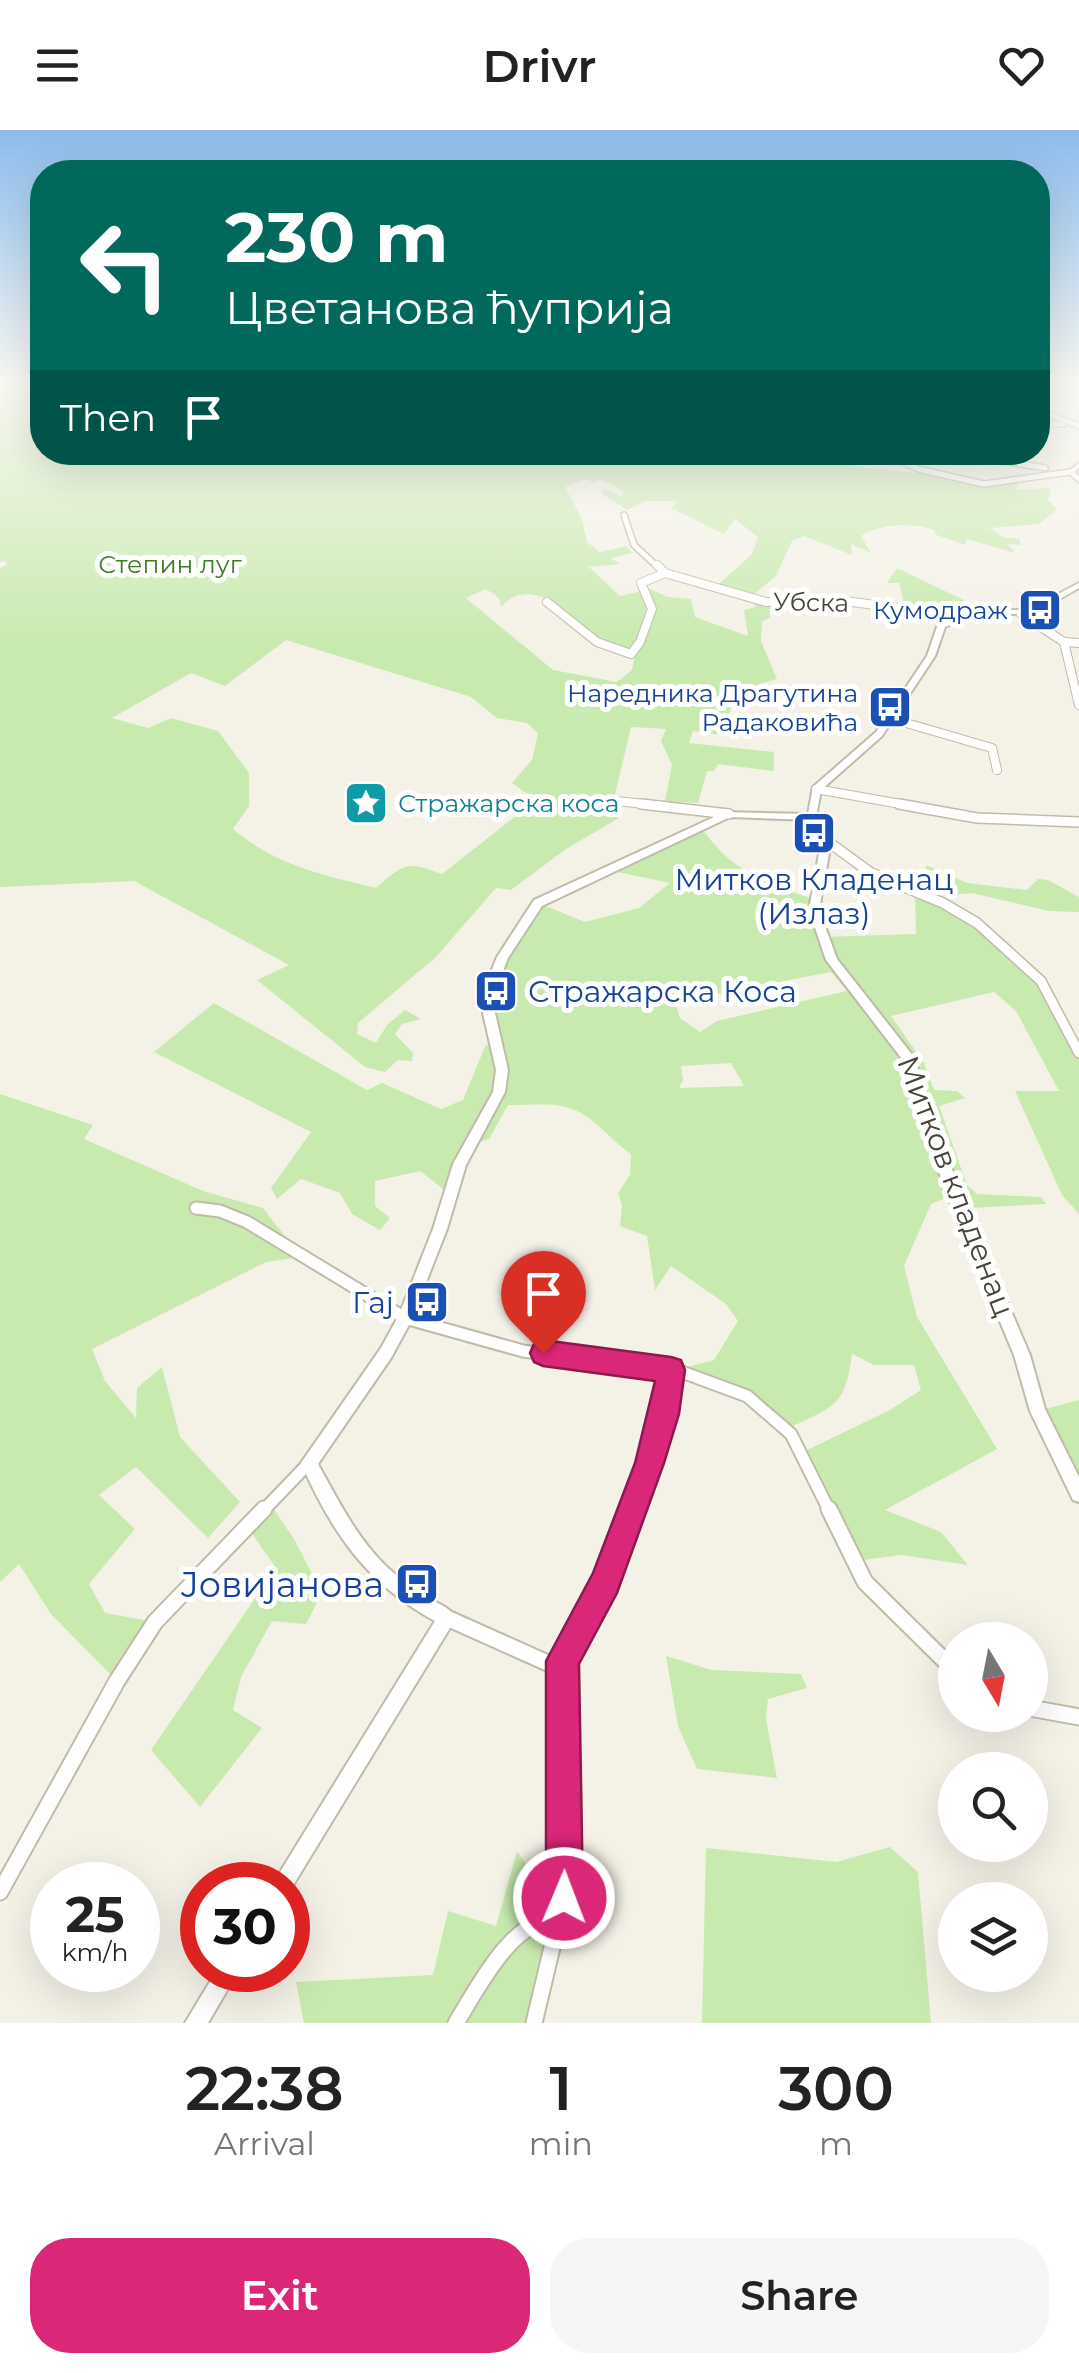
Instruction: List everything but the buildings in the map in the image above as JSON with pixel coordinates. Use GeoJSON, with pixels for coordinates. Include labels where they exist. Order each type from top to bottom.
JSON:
{"type":"FeatureCollection","features":[{"type":"Feature","properties":{"kind":"street"},"geometry":{"type":"LineString","coordinates":[[922,470],[987,484],[1054,470]]}},
{"type":"Feature","properties":{"kind":"street"},"geometry":{"type":"LineString","coordinates":[[1058,470],[1070,472],[1079,480]]}},
{"type":"Feature","properties":{"kind":"street"},"geometry":{"type":"LineString","coordinates":[[547,602],[584,632],[631,654],[652,610],[641,583],[665,573],[634,544],[624,515]]}},
{"type":"Feature","properties":{"kind":"street","name":"Убска"},"geometry":{"type":"LineString","coordinates":[[665,573],[766,602],[837,600],[930,609],[960,616]]}},
{"type":"Feature","properties":{"kind":"street"},"geometry":{"type":"LineString","coordinates":[[1079,585],[1038,609],[1020,614],[986,611],[960,616],[938,630],[931,656],[873,742],[816,789],[813,817],[822,836],[871,873],[943,903],[978,923],[1041,980],[1079,1053]]}},
{"type":"Feature","properties":{"kind":"street"},"geometry":{"type":"LineString","coordinates":[[1020,614],[1064,642],[1079,643]]}},
{"type":"Feature","properties":{"kind":"street"},"geometry":{"type":"LineString","coordinates":[[1064,642],[1076,673],[1079,704]]}},
{"type":"Feature","properties":{"kind":"street"},"geometry":{"type":"LineString","coordinates":[[889,718],[992,748],[996,750],[997,770]]}},
{"type":"Feature","properties":{"kind":"street"},"geometry":{"type":"LineString","coordinates":[[816,789],[972,817],[1077,825]]}},
{"type":"Feature","properties":{"kind":"street"},"geometry":{"type":"LineString","coordinates":[[616,801],[729,814],[813,817]]}},
{"type":"Feature","properties":{"kind":"street"},"geometry":{"type":"LineString","coordinates":[[0,1892],[117,1681],[155,1622],[308,1462],[386,1353],[405,1318],[435,1245],[460,1164],[499,1092],[502,1070],[486,1000],[498,967],[519,930],[544,898],[729,814]]}},
{"type":"Feature","properties":{"kind":"street","name":"Митков кладенац"},"geometry":{"type":"LineString","coordinates":[[822,836],[822,867],[813,899],[821,938],[832,960],[908,1058],[952,1190],[1022,1355],[1038,1411],[1079,1494]]}},
{"type":"Feature","properties":{"kind":"street"},"geometry":{"type":"LineString","coordinates":[[196,1208],[247,1222],[405,1318],[523,1350],[671,1370],[739,1391],[777,1418],[795,1440],[865,1582],[938,1654]]}},
{"type":"Feature","properties":{"kind":"street"},"geometry":{"type":"LineString","coordinates":[[534,2023],[562,1916],[566,1865],[561,1669],[606,1582],[650,1463],[671,1370]]}},
{"type":"Feature","properties":{"kind":"street"},"geometry":{"type":"LineString","coordinates":[[308,1462],[350,1536],[378,1574],[448,1618],[561,1669]]}},
{"type":"Feature","properties":{"kind":"street"},"geometry":{"type":"LineString","coordinates":[[296,1862],[448,1618]]}},
{"type":"Feature","properties":{"kind":"street"},"geometry":{"type":"LineString","coordinates":[[1048,1711],[1079,1717]]}},
{"type":"Feature","properties":{"kind":"street"},"geometry":{"type":"LineString","coordinates":[[456,2023],[524,1932],[539,1919],[562,1916]]}},
{"type":"Feature","properties":{"kind":"street"},"geometry":{"type":"LineString","coordinates":[[196,2023],[215,1992]]}},
{"type":"Feature","properties":{"kind":"green space","name":"Степин луг"},"geometry":{"type":"Polygon","coordinates":[[[0,470],[886,470],[982,484],[1020,480],[1015,490],[1051,488],[1048,500],[1057,509],[1039,524],[990,528],[1003,537],[1019,539],[1021,545],[1007,544],[1015,553],[967,539],[965,545],[934,534],[936,531],[908,525],[878,528],[861,536],[871,553],[851,544],[852,555],[804,536],[792,541],[776,576],[753,595],[719,584],[752,554],[758,537],[735,519],[724,534],[671,508],[677,501],[645,501],[627,510],[601,493],[606,489],[621,497],[624,491],[601,479],[585,479],[565,487],[582,519],[587,542],[600,552],[627,546],[632,553],[611,558],[620,564],[589,567],[620,596],[651,589],[667,597],[691,599],[695,617],[748,636],[744,610],[756,603],[770,605],[770,618],[762,621],[761,641],[777,679],[733,692],[729,719],[771,728],[732,735],[693,731],[689,743],[774,752],[774,771],[718,764],[714,771],[707,771],[698,803],[665,801],[672,765],[661,741],[666,729],[631,727],[614,799],[600,798],[605,800],[600,808],[619,818],[566,849],[511,890],[496,888],[436,957],[358,1023],[357,1034],[376,1043],[387,1025],[405,1010],[421,1019],[402,1024],[395,1034],[413,1053],[412,1061],[398,1060],[385,1072],[365,1067],[257,980],[289,965],[134,881],[0,887],[0,568],[7,565],[0,562],[0,470]],[[486,589],[466,598],[553,670],[617,682],[632,670],[635,655],[596,639],[545,599],[523,594],[501,607],[499,598],[486,589]],[[286,640],[225,686],[191,673],[112,718],[148,728],[171,718],[218,731],[249,773],[249,806],[233,829],[283,860],[376,888],[406,867],[442,874],[541,796],[526,793],[512,783],[532,760],[538,733],[527,723],[497,718],[471,697],[286,640]]]}},
{"type":"Feature","properties":{"kind":"green space"},"geometry":{"type":"Polygon","coordinates":[[[897,568],[972,604],[954,606],[951,612],[905,607],[899,583],[887,583],[897,568]]]}},
{"type":"Feature","properties":{"kind":"green space"},"geometry":{"type":"Polygon","coordinates":[[[701,827],[724,855],[750,874],[813,899],[822,937],[916,934],[915,892],[960,912],[1043,979],[1079,1056],[1079,1214],[1062,1195],[1015,1091],[1059,1091],[1016,1011],[994,992],[891,1016],[924,1063],[934,1090],[957,1091],[965,1098],[939,1106],[967,1185],[977,1194],[1041,1197],[1046,1204],[971,1208],[948,1197],[931,1204],[904,1266],[917,1317],[997,1449],[885,1510],[941,1532],[968,1565],[902,1555],[854,1561],[801,1453],[890,1410],[921,1390],[914,1365],[874,1365],[852,1354],[845,1386],[834,1404],[787,1429],[755,1402],[645,1365],[687,1367],[714,1360],[738,1321],[726,1304],[671,1266],[655,1290],[647,1236],[620,1226],[622,1205],[618,1193],[630,1175],[631,1154],[588,1117],[563,1106],[508,1105],[489,1139],[470,1145],[451,1195],[420,1171],[375,1181],[375,1206],[390,1218],[380,1230],[352,1214],[340,1193],[301,1179],[277,1199],[271,1188],[311,1132],[154,1052],[214,1003],[367,1090],[382,1083],[441,1109],[463,1100],[486,1044],[497,1054],[489,988],[538,903],[585,922],[639,908],[670,883],[608,870],[701,827]],[[831,972],[675,1002],[680,1018],[700,1032],[717,1021],[847,991],[831,972]],[[731,1063],[681,1066],[683,1080],[679,1088],[744,1086],[731,1063]]]}},
{"type":"Feature","properties":{"kind":"green space"},"geometry":{"type":"Polygon","coordinates":[[[926,865],[967,883],[1027,890],[1038,879],[1048,880],[1079,897],[1079,912],[1049,911],[972,893],[951,895],[926,881],[926,865]]]}},
{"type":"Feature","properties":{"kind":"green space"},"geometry":{"type":"Polygon","coordinates":[[[0,1094],[93,1125],[84,1139],[203,1191],[263,1208],[301,1257],[266,1262],[92,1349],[105,1381],[136,1418],[137,1388],[162,1367],[180,1437],[240,1502],[208,1538],[136,1467],[99,1495],[135,1529],[89,1584],[105,1613],[155,1622],[117,1681],[51,1614],[19,1564],[0,1582],[0,1094]]]}},
{"type":"Feature","properties":{"kind":"green space"},"geometry":{"type":"Polygon","coordinates":[[[1079,1400],[1079,1486],[1038,1411],[1079,1400]]]}},
{"type":"Feature","properties":{"kind":"green space"},"geometry":{"type":"Polygon","coordinates":[[[269,1502],[322,1593],[306,1624],[272,1621],[241,1677],[233,1710],[262,1728],[200,1807],[151,1750],[276,1568],[246,1525],[269,1502]]]}},
{"type":"Feature","properties":{"kind":"green space"},"geometry":{"type":"Polygon","coordinates":[[[666,1656],[712,1670],[801,1674],[807,1688],[768,1699],[766,1719],[777,1778],[697,1769],[678,1726],[666,1656]]]}},
{"type":"Feature","properties":{"kind":"green space"},"geometry":{"type":"Polygon","coordinates":[[[890,1847],[918,1872],[931,2023],[702,2023],[706,1848],[836,1862],[890,1847]]]}},
{"type":"Feature","properties":{"kind":"green space"},"geometry":{"type":"Polygon","coordinates":[[[517,1851],[562,1917],[534,2023],[304,2023],[298,1992],[310,1992],[310,1981],[433,1975],[448,1911],[496,1926],[517,1851]]]}},
{"type":"Feature","properties":{"kind":"place","name":"Кумодраж"},"geometry":{"type":"Point","coordinates":[1040,610]}},
{"type":"Feature","properties":{"kind":"place","name":"Наредника Драгутина Радаковића"},"geometry":{"type":"Point","coordinates":[890,707]}},
{"type":"Feature","properties":{"kind":"place","name":"Стражарска коса"},"geometry":{"type":"Point","coordinates":[366,803]}},
{"type":"Feature","properties":{"kind":"place","name":"Митков Кладенац (Излаз)"},"geometry":{"type":"Point","coordinates":[814,833]}},
{"type":"Feature","properties":{"kind":"place","name":"Стражарска Коса"},"geometry":{"type":"Point","coordinates":[496,991]}},
{"type":"Feature","properties":{"kind":"place","name":"Гај"},"geometry":{"type":"Point","coordinates":[427,1302]}},
{"type":"Feature","properties":{"kind":"place","name":"Јовијанова"},"geometry":{"type":"Point","coordinates":[417,1584]}},
{"type":"Feature","properties":{"kind":"route"},"geometry":{"type":"LineString","coordinates":[[543,1353],[671,1370],[650,1463],[606,1582],[562,1661],[564,1898]]}}]}
